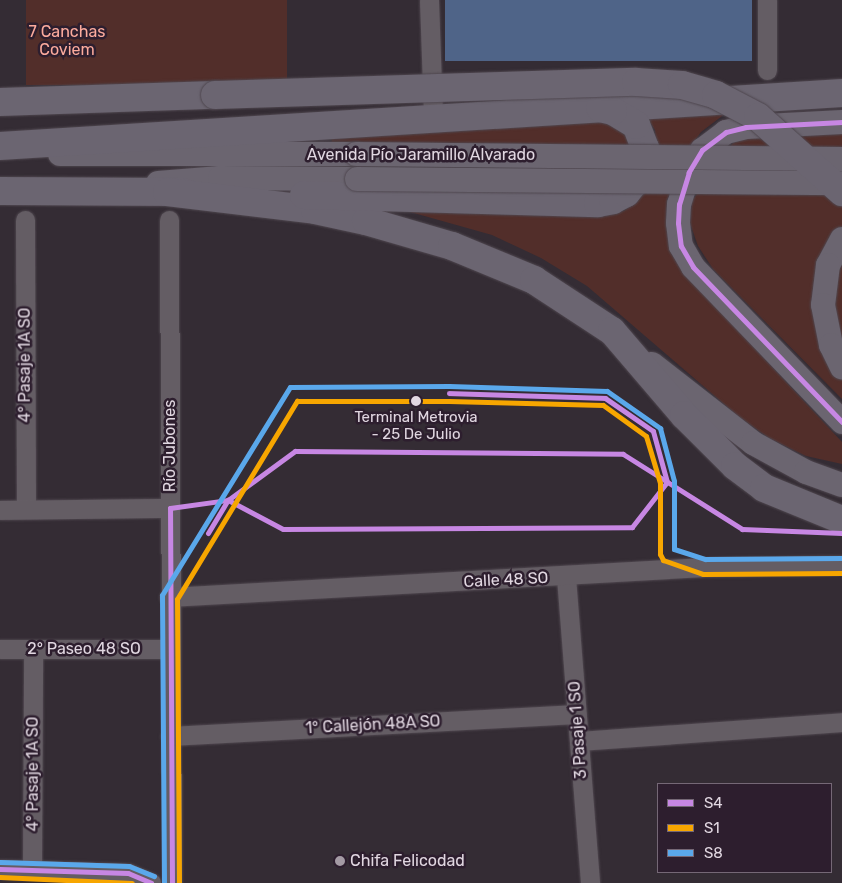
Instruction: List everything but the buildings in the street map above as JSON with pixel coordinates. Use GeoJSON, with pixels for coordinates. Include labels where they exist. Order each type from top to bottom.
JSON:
{"type":"FeatureCollection","features":[{"type":"Feature","properties":{"kind":"highway"},"geometry":{"type":"LineString","coordinates":[[0,102],[636,82],[682,85],[716,95],[758,117],[842,192]]}},
{"type":"Feature","properties":{"kind":"highway"},"geometry":{"type":"LineString","coordinates":[[0,146],[588,106],[842,93]]}},
{"type":"Feature","properties":{"kind":"highway"},"geometry":{"type":"LineString","coordinates":[[0,191],[166,192],[598,203],[626,193],[635,185],[645,164],[645,148],[636,125],[626,117],[588,106]]}},
{"type":"Feature","properties":{"kind":"highway"},"geometry":{"type":"LineString","coordinates":[[166,192],[315,210],[406,231],[452,246],[534,280],[612,331],[709,442],[764,488],[842,520]]}},
{"type":"Feature","properties":{"kind":"main road"},"geometry":{"type":"LineString","coordinates":[[842,122],[790,124],[726,132],[702,150],[689,172],[679,204],[681,246],[706,284],[842,422]]}},
{"type":"Feature","properties":{"kind":"main road","name":"Avenida Pío Jaramillo Alvarado"},"geometry":{"type":"LineString","coordinates":[[0,154],[356,154],[842,159]]}},
{"type":"Feature","properties":{"kind":"main road","name":"Avenida Pío Jaramillo Alvarado"},"geometry":{"type":"LineString","coordinates":[[49,192],[220,178],[842,183]]}},
{"type":"Feature","properties":{"kind":"main road"},"geometry":{"type":"LineString","coordinates":[[842,239],[828,265],[822,305],[831,346],[842,368]]}},
{"type":"Feature","properties":{"kind":"main road"},"geometry":{"type":"LineString","coordinates":[[612,331],[682,390],[753,443],[806,472],[842,485]]}},
{"type":"Feature","properties":{"kind":"street"},"geometry":{"type":"LineString","coordinates":[[429,0],[433,116]]}},
{"type":"Feature","properties":{"kind":"street"},"geometry":{"type":"LineString","coordinates":[[767,0],[767,70]]}},
{"type":"Feature","properties":{"kind":"street","name":"4° Pasaje 1A SO"},"geometry":{"type":"LineString","coordinates":[[25,220],[26,509]]}},
{"type":"Feature","properties":{"kind":"street","name":"Río Jubones"},"geometry":{"type":"LineString","coordinates":[[169,220],[169,649],[172,883]]}},
{"type":"Feature","properties":{"kind":"street"},"geometry":{"type":"LineString","coordinates":[[0,510],[170,508]]}},
{"type":"Feature","properties":{"kind":"street","name":"Calle 48 SO"},"geometry":{"type":"LineString","coordinates":[[169,597],[566,577],[704,568],[842,565]]}},
{"type":"Feature","properties":{"kind":"street","name":"3 Pasaje 1 SO"},"geometry":{"type":"LineString","coordinates":[[566,577],[590,883]]}},
{"type":"Feature","properties":{"kind":"street","name":"2° Paseo 48 SO"},"geometry":{"type":"LineString","coordinates":[[0,649],[169,649]]}},
{"type":"Feature","properties":{"kind":"street","name":"4° Pasaje 1A SO"},"geometry":{"type":"LineString","coordinates":[[32,870],[33,649]]}},
{"type":"Feature","properties":{"kind":"street","name":"1° Callejón 48A SO"},"geometry":{"type":"LineString","coordinates":[[170,736],[576,714]]}},
{"type":"Feature","properties":{"kind":"street"},"geometry":{"type":"LineString","coordinates":[[579,741],[842,722]]}},
{"type":"Feature","properties":{"kind":"street"},"geometry":{"type":"LineString","coordinates":[[0,869],[128,873],[151,883]]}},
{"type":"Feature","properties":{"kind":"green space","name":"7 Canchas Coviem"},"geometry":{"type":"Polygon","coordinates":[[[26,0],[287,0],[287,85],[26,85],[26,0]]]}},
{"type":"Feature","properties":{"kind":"green space"},"geometry":{"type":"Polygon","coordinates":[[[642,110],[726,113],[701,132],[691,146],[667,200],[666,224],[689,278],[842,442],[842,464],[806,456],[769,438],[738,416],[587,286],[541,258],[492,235],[396,208],[589,216],[624,211],[646,192],[658,163],[655,130],[642,110]]]}},
{"type":"Feature","properties":{"kind":"green space"},"geometry":{"type":"Polygon","coordinates":[[[590,119],[608,122],[626,134],[632,145],[332,143],[331,136],[590,119]]]}},
{"type":"Feature","properties":{"kind":"green space"},"geometry":{"type":"Polygon","coordinates":[[[842,133],[842,399],[713,269],[698,246],[690,223],[692,201],[733,143],[748,136],[842,133]]]}},
{"type":"Feature","properties":{"kind":"water"},"geometry":{"type":"Polygon","coordinates":[[[445,0],[752,0],[752,61],[445,61],[445,0]]]}},
{"type":"Feature","properties":{"kind":"transit line","name":"S4"},"geometry":{"type":"LineString","coordinates":[[842,122],[746,127],[726,132],[702,150],[689,172],[679,204],[678,223],[681,246],[693,267],[842,422]]}},
{"type":"Feature","properties":{"kind":"transit line","name":"S8"},"geometry":{"type":"LineString","coordinates":[[164,883],[162,595],[290,387],[449,386],[607,391],[660,428],[674,481],[674,549],[705,559],[842,558]]}},
{"type":"Feature","properties":{"kind":"transit line","name":"S4"},"geometry":{"type":"LineString","coordinates":[[172,883],[170,508],[228,500],[283,529],[632,527],[667,482],[653,431],[605,398],[449,393]]}},
{"type":"Feature","properties":{"kind":"transit line","name":"S1"},"geometry":{"type":"LineString","coordinates":[[179,883],[177,599],[297,401],[449,401],[603,405],[646,436],[660,483],[660,554],[663,560],[703,574],[842,573]]}},
{"type":"Feature","properties":{"kind":"transit line","name":"S4"},"geometry":{"type":"LineString","coordinates":[[208,533],[228,500],[295,451],[623,454],[742,529],[842,533]]}},
{"type":"Feature","properties":{"kind":"transit line","name":"S8"},"geometry":{"type":"LineString","coordinates":[[0,862],[129,866],[154,876]]}},
{"type":"Feature","properties":{"kind":"transit line","name":"S4"},"geometry":{"type":"LineString","coordinates":[[0,869],[128,873],[151,883]]}},
{"type":"Feature","properties":{"kind":"transit line","name":"S1"},"geometry":{"type":"LineString","coordinates":[[0,877],[132,883]]}},
{"type":"Feature","properties":{"kind":"place","name":"Terminal Metrovia - 25 De Julio"},"geometry":{"type":"Point","coordinates":[416,401]}},
{"type":"Feature","properties":{"kind":"place","name":"Chifa Felicodad"},"geometry":{"type":"Point","coordinates":[340,861]}}]}
